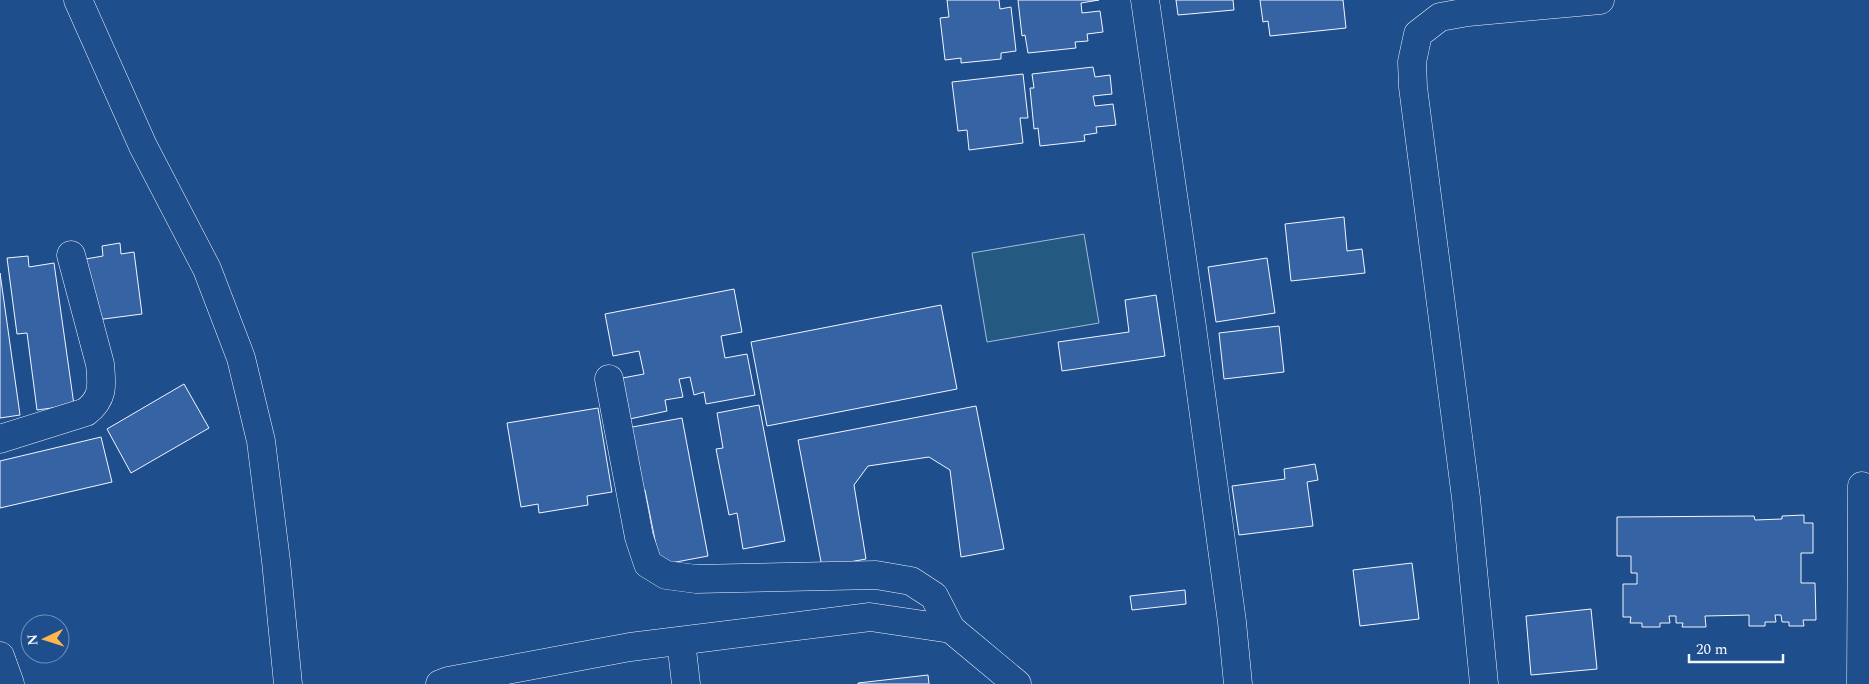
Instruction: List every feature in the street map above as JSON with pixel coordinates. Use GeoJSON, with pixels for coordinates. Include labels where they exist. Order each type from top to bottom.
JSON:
{"type":"FeatureCollection","features":[{"type":"Feature","properties":{"kind":"street"},"geometry":{"type":"LineString","coordinates":[[78,0],[143,146],[207,270],[241,358],[261,441],[276,561],[288,684]]}},
{"type":"Feature","properties":{"kind":"street"},"geometry":{"type":"LineString","coordinates":[[1145,0],[1232,622],[1238,684]]}},
{"type":"Feature","properties":{"kind":"street"},"geometry":{"type":"LineString","coordinates":[[1484,684],[1466,498],[1413,87],[1412,62],[1418,34],[1440,17],[1468,12],[1600,0]]}},
{"type":"Feature","properties":{"kind":"street"},"geometry":{"type":"LineString","coordinates":[[0,438],[86,412],[95,405],[100,395],[102,381],[100,364],[71,255]]}},
{"type":"Feature","properties":{"kind":"street"},"geometry":{"type":"LineString","coordinates":[[609,379],[639,537],[648,564],[666,575],[696,579],[876,575],[911,581],[934,596],[951,629],[1017,684]]}},
{"type":"Feature","properties":{"kind":"street"},"geometry":{"type":"LineString","coordinates":[[1861,684],[1862,486]]}},
{"type":"Feature","properties":{"kind":"street"},"geometry":{"type":"LineString","coordinates":[[440,684],[630,646],[870,617],[951,629]]}},
{"type":"Feature","properties":{"kind":"street"},"geometry":{"type":"LineString","coordinates":[[680,641],[686,684]]}},
{"type":"Feature","properties":{"kind":"street"},"geometry":{"type":"LineString","coordinates":[[0,656],[10,684]]}},
{"type":"Feature","properties":{"kind":"shaded area"},"geometry":{"type":"Polygon","coordinates":[[[1084,234],[1099,323],[987,342],[972,253],[1084,234]]]}},
{"type":"Feature","properties":{"kind":"building"},"geometry":{"type":"Polygon","coordinates":[[[947,0],[999,0],[1000,9],[1011,7],[1016,51],[1001,53],[1001,59],[961,63],[961,58],[945,60],[940,18],[949,17],[947,0]]]}},
{"type":"Feature","properties":{"kind":"building"},"geometry":{"type":"Polygon","coordinates":[[[1018,0],[1099,0],[1081,3],[1082,13],[1100,11],[1103,32],[1087,34],[1088,41],[1075,42],[1076,48],[1028,53],[1025,35],[1022,36],[1018,0]]]}},
{"type":"Feature","properties":{"kind":"building"},"geometry":{"type":"Polygon","coordinates":[[[1176,0],[1233,0],[1234,10],[1178,15],[1176,0]]]}},
{"type":"Feature","properties":{"kind":"building"},"geometry":{"type":"Polygon","coordinates":[[[1260,0],[1343,0],[1346,28],[1270,36],[1268,21],[1263,22],[1260,0]]]}},
{"type":"Feature","properties":{"kind":"building"},"geometry":{"type":"Polygon","coordinates":[[[1093,67],[1095,77],[1110,75],[1112,94],[1093,96],[1095,106],[1113,104],[1116,125],[1096,127],[1097,133],[1084,135],[1085,141],[1040,146],[1038,128],[1034,129],[1030,88],[1034,88],[1032,74],[1093,67]]]}},
{"type":"Feature","properties":{"kind":"building"},"geometry":{"type":"Polygon","coordinates":[[[1023,74],[1028,118],[1020,118],[1023,143],[969,150],[967,130],[958,131],[952,82],[1023,74]]]}},
{"type":"Feature","properties":{"kind":"building"},"geometry":{"type":"Polygon","coordinates":[[[1344,217],[1347,251],[1362,249],[1365,273],[1291,281],[1285,224],[1344,217]]]}},
{"type":"Feature","properties":{"kind":"building"},"geometry":{"type":"Polygon","coordinates":[[[120,243],[121,254],[134,252],[142,314],[96,320],[80,260],[103,256],[102,246],[120,243]]]}},
{"type":"Feature","properties":{"kind":"building"},"geometry":{"type":"Polygon","coordinates":[[[28,256],[29,267],[54,263],[74,405],[37,410],[27,333],[17,334],[7,258],[28,256]]]}},
{"type":"Feature","properties":{"kind":"building"},"geometry":{"type":"Polygon","coordinates":[[[1267,258],[1275,313],[1216,322],[1208,267],[1267,258]]]}},
{"type":"Feature","properties":{"kind":"building"},"geometry":{"type":"Polygon","coordinates":[[[0,273],[20,415],[0,418],[0,273]]]}},
{"type":"Feature","properties":{"kind":"building"},"geometry":{"type":"Polygon","coordinates":[[[734,289],[742,332],[721,336],[725,358],[747,354],[755,395],[706,404],[704,392],[694,395],[690,377],[679,379],[683,397],[665,400],[667,411],[625,420],[617,379],[644,374],[639,351],[613,356],[605,314],[734,289]]]}},
{"type":"Feature","properties":{"kind":"building"},"geometry":{"type":"Polygon","coordinates":[[[1156,295],[1165,356],[1062,371],[1058,342],[1129,332],[1125,300],[1156,295]]]}},
{"type":"Feature","properties":{"kind":"building"},"geometry":{"type":"Polygon","coordinates":[[[941,305],[957,389],[767,426],[751,342],[941,305]]]}},
{"type":"Feature","properties":{"kind":"building"},"geometry":{"type":"Polygon","coordinates":[[[1279,326],[1284,372],[1224,379],[1219,333],[1279,326]]]}},
{"type":"Feature","properties":{"kind":"building"},"geometry":{"type":"Polygon","coordinates":[[[184,384],[209,428],[131,473],[107,429],[184,384]]]}},
{"type":"Feature","properties":{"kind":"building"},"geometry":{"type":"Polygon","coordinates":[[[759,405],[785,541],[743,549],[737,513],[729,515],[716,449],[723,448],[717,413],[759,405]]]}},
{"type":"Feature","properties":{"kind":"building"},"geometry":{"type":"Polygon","coordinates":[[[976,406],[1004,549],[961,557],[950,470],[929,457],[868,466],[854,485],[866,559],[822,567],[798,440],[976,406]]]}},
{"type":"Feature","properties":{"kind":"building"},"geometry":{"type":"Polygon","coordinates":[[[598,408],[612,492],[587,496],[588,505],[539,513],[538,504],[521,507],[507,423],[598,408]]]}},
{"type":"Feature","properties":{"kind":"building"},"geometry":{"type":"Polygon","coordinates":[[[682,418],[708,556],[660,565],[645,490],[639,491],[627,428],[682,418]]]}},
{"type":"Feature","properties":{"kind":"building"},"geometry":{"type":"Polygon","coordinates":[[[101,437],[112,482],[0,508],[0,461],[101,437]]]}},
{"type":"Feature","properties":{"kind":"building"},"geometry":{"type":"Polygon","coordinates":[[[1315,464],[1318,480],[1307,482],[1313,526],[1239,535],[1232,486],[1285,479],[1284,469],[1315,464]]]}},
{"type":"Feature","properties":{"kind":"building"},"geometry":{"type":"Polygon","coordinates":[[[1804,515],[1804,523],[1813,523],[1813,553],[1801,553],[1801,583],[1815,583],[1816,620],[1803,620],[1804,626],[1789,626],[1789,622],[1782,622],[1781,615],[1775,615],[1776,622],[1765,622],[1765,626],[1749,626],[1749,615],[1705,616],[1706,627],[1682,627],[1683,623],[1676,623],[1676,616],[1669,616],[1670,623],[1660,623],[1660,627],[1642,627],[1642,623],[1630,623],[1631,617],[1623,617],[1623,584],[1637,584],[1637,573],[1631,573],[1631,556],[1617,556],[1617,517],[1754,516],[1755,520],[1782,519],[1782,516],[1804,515]]]}},
{"type":"Feature","properties":{"kind":"building"},"geometry":{"type":"Polygon","coordinates":[[[1412,563],[1419,619],[1360,626],[1353,570],[1412,563]]]}},
{"type":"Feature","properties":{"kind":"building"},"geometry":{"type":"Polygon","coordinates":[[[1185,590],[1186,604],[1132,610],[1130,596],[1185,590]]]}},
{"type":"Feature","properties":{"kind":"building"},"geometry":{"type":"Polygon","coordinates":[[[1591,609],[1597,669],[1531,675],[1526,616],[1591,609]]]}},
{"type":"Feature","properties":{"kind":"building"},"geometry":{"type":"Polygon","coordinates":[[[928,675],[929,684],[858,684],[858,683],[928,675]]]}}]}
